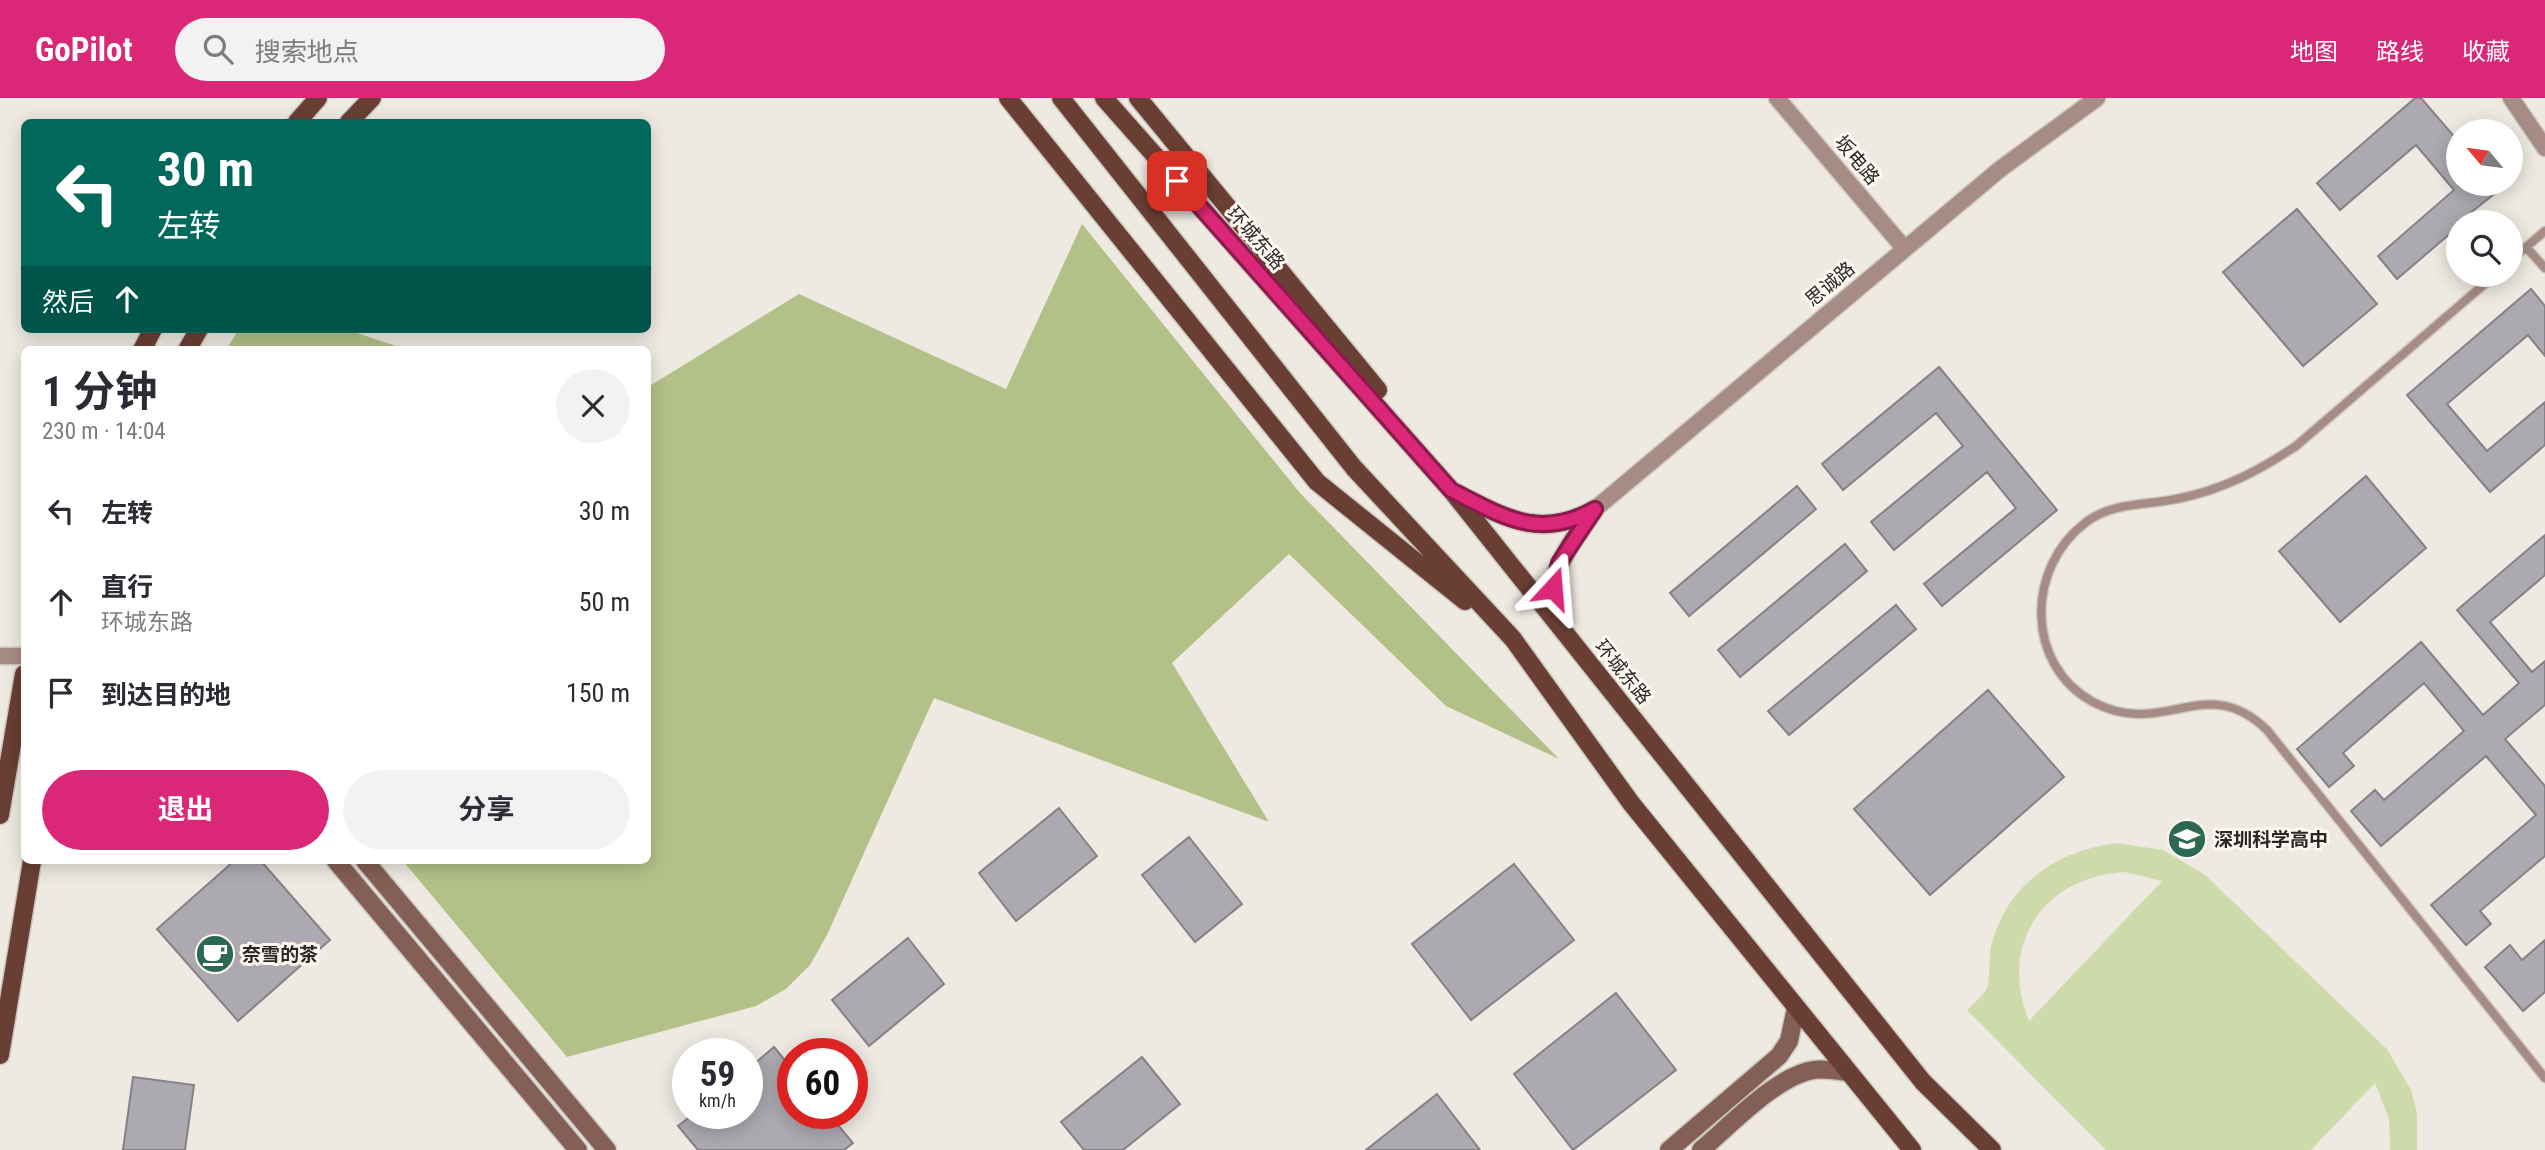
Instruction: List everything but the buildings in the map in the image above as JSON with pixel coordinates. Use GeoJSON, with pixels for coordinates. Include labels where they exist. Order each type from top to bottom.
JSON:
{"type":"FeatureCollection","features":[{"type":"Feature","properties":{"kind":"main road"},"geometry":{"type":"LineString","coordinates":[[300,119],[318,98]]}},
{"type":"Feature","properties":{"kind":"main road"},"geometry":{"type":"LineString","coordinates":[[352,119],[372,98]]}},
{"type":"Feature","properties":{"kind":"main road"},"geometry":{"type":"LineString","coordinates":[[1008,98],[1317,482],[1513,639]]}},
{"type":"Feature","properties":{"kind":"main road"},"geometry":{"type":"LineString","coordinates":[[1062,98],[1354,468],[1513,639],[1631,803],[1912,1150]]}},
{"type":"Feature","properties":{"kind":"main road","name":"环城东路"},"geometry":{"type":"LineString","coordinates":[[1104,98],[1451,490],[1923,1082],[1992,1150]]}},
{"type":"Feature","properties":{"kind":"main road"},"geometry":{"type":"LineString","coordinates":[[1138,98],[1408,427],[1451,490],[1502,517],[1530,524],[1558,523],[1595,509]]}},
{"type":"Feature","properties":{"kind":"main road"},"geometry":{"type":"LineString","coordinates":[[1559,626],[1553,601],[1555,575],[1566,552],[1595,509]]}},
{"type":"Feature","properties":{"kind":"main road"},"geometry":{"type":"LineString","coordinates":[[0,815],[21,692]]}},
{"type":"Feature","properties":{"kind":"main road"},"geometry":{"type":"LineString","coordinates":[[0,1055],[32,864]]}},
{"type":"Feature","properties":{"kind":"street","name":"坂电路"},"geometry":{"type":"LineString","coordinates":[[1777,98],[1905,248]]}},
{"type":"Feature","properties":{"kind":"street","name":"思诚路"},"geometry":{"type":"LineString","coordinates":[[1595,509],[1999,170],[2097,98]]}},
{"type":"Feature","properties":{"kind":"street"},"geometry":{"type":"LineString","coordinates":[[2511,98],[2545,148]]}},
{"type":"Feature","properties":{"kind":"street"},"geometry":{"type":"LineString","coordinates":[[0,656],[21,656]]}},
{"type":"Feature","properties":{"kind":"street"},"geometry":{"type":"LineString","coordinates":[[339,864],[578,1150]]}},
{"type":"Feature","properties":{"kind":"street"},"geometry":{"type":"LineString","coordinates":[[368,864],[607,1150]]}},
{"type":"Feature","properties":{"kind":"street"},"geometry":{"type":"LineString","coordinates":[[1669,1150],[1779,1056],[1789,1041],[1796,1008]]}},
{"type":"Feature","properties":{"kind":"street"},"geometry":{"type":"LineString","coordinates":[[1701,1150],[1778,1086],[1797,1075],[1815,1069],[1847,1072]]}},
{"type":"Feature","properties":{"kind":"lane"},"geometry":{"type":"LineString","coordinates":[[2523,250],[2545,231]]}},
{"type":"Feature","properties":{"kind":"lane"},"geometry":{"type":"LineString","coordinates":[[2526,247],[2545,268]]}},
{"type":"Feature","properties":{"kind":"lane"},"geometry":{"type":"LineString","coordinates":[[2481,287],[2297,446],[2260,470],[2221,488],[2179,499],[2109,510],[2086,522],[2066,540],[2051,562],[2042,587],[2040,613],[2044,639],[2054,664],[2071,685],[2092,701],[2116,712],[2142,716],[2212,702],[2233,706],[2252,715],[2267,730],[2545,1078]]}},
{"type":"Feature","properties":{"kind":"green space"},"geometry":{"type":"Polygon","coordinates":[[[1082,224],[1300,493],[1559,759],[1446,706],[1289,554],[1172,663],[1269,822],[934,698],[827,935],[810,965],[786,989],[756,1006],[567,1057],[406,864],[651,864],[651,385],[799,294],[1006,389],[1082,224]]]}},
{"type":"Feature","properties":{"kind":"green space"},"geometry":{"type":"Polygon","coordinates":[[[237,333],[357,333],[396,346],[228,346],[237,333]]]}},
{"type":"Feature","properties":{"kind":"green space"},"geometry":{"type":"Polygon","coordinates":[[[2116,843],[2163,850],[2204,874],[2387,1049],[2411,1090],[2417,1113],[2417,1150],[2390,1150],[2389,1119],[2375,1083],[2311,1150],[2106,1150],[1967,1010],[1986,990],[1992,942],[2010,903],[2038,873],[2055,862],[2094,847],[2116,843]],[[2125,872],[2096,877],[2071,887],[2050,901],[2035,920],[2024,941],[2019,966],[2021,993],[2029,1021],[2162,881],[2125,872]]]}},
{"type":"Feature","properties":{"kind":"place","name":"深圳科学高中"},"geometry":{"type":"Point","coordinates":[2187,839]}},
{"type":"Feature","properties":{"kind":"place","name":"奈雪的茶"},"geometry":{"type":"Point","coordinates":[215,954]}},
{"type":"Feature","properties":{"kind":"route"},"geometry":{"type":"LineString","coordinates":[[1177,181],[1451,490],[1502,517],[1530,524],[1558,523],[1595,509],[1559,563],[1553,588]]}}]}
